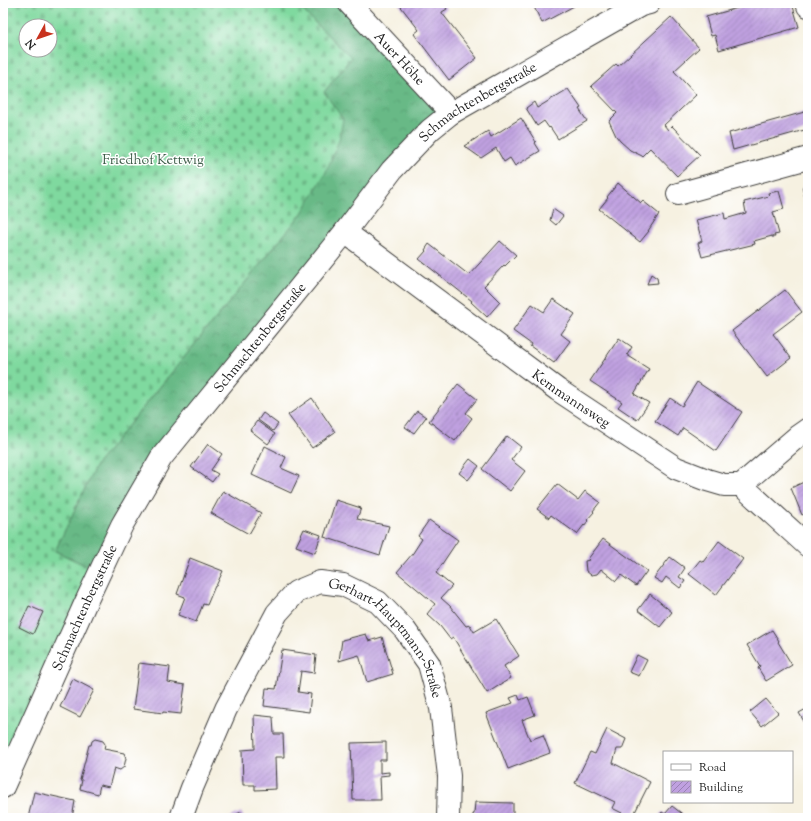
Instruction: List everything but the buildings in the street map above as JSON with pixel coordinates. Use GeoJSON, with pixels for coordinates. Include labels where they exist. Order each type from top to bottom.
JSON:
{"type":"FeatureCollection","features":[{"type":"Feature","properties":{"kind":"street","name":"Auer Höhe"},"geometry":{"type":"LineString","coordinates":[[349,3],[451,113]]}},
{"type":"Feature","properties":{"kind":"street","name":"Schmachtenbergstraße"},"geometry":{"type":"LineString","coordinates":[[3,787],[119,532],[161,458],[345,232],[392,170],[430,130],[451,113],[641,5],[648,3]]}},
{"type":"Feature","properties":{"kind":"street"},"geometry":{"type":"LineString","coordinates":[[678,194],[808,158]]}},
{"type":"Feature","properties":{"kind":"street","name":"Kemmannsweg"},"geometry":{"type":"LineString","coordinates":[[345,232],[558,390],[676,468],[724,485],[741,485]]}},
{"type":"Feature","properties":{"kind":"street"},"geometry":{"type":"LineString","coordinates":[[808,429],[741,485],[808,546]]}},
{"type":"Feature","properties":{"kind":"street","name":"Gerhart-Hauptmann-Straße"},"geometry":{"type":"LineString","coordinates":[[181,818],[192,788],[226,709],[277,613],[296,592],[320,582],[344,585],[378,602],[405,630],[429,664],[441,708],[449,776],[448,818]]}},
{"type":"Feature","properties":{"kind":"green space","name":"Friedhof Kettwig"},"geometry":{"type":"Polygon","coordinates":[[[3,3],[295,3],[351,58],[324,92],[343,119],[339,140],[325,174],[302,213],[96,465],[55,551],[95,570],[3,761],[3,3]]]}},
{"type":"Feature","properties":{"kind":"green space"},"geometry":{"type":"Polygon","coordinates":[[[295,3],[337,3],[442,112],[157,453],[95,570],[55,551],[96,465],[302,213],[324,92],[351,58],[295,3]]]}}]}
